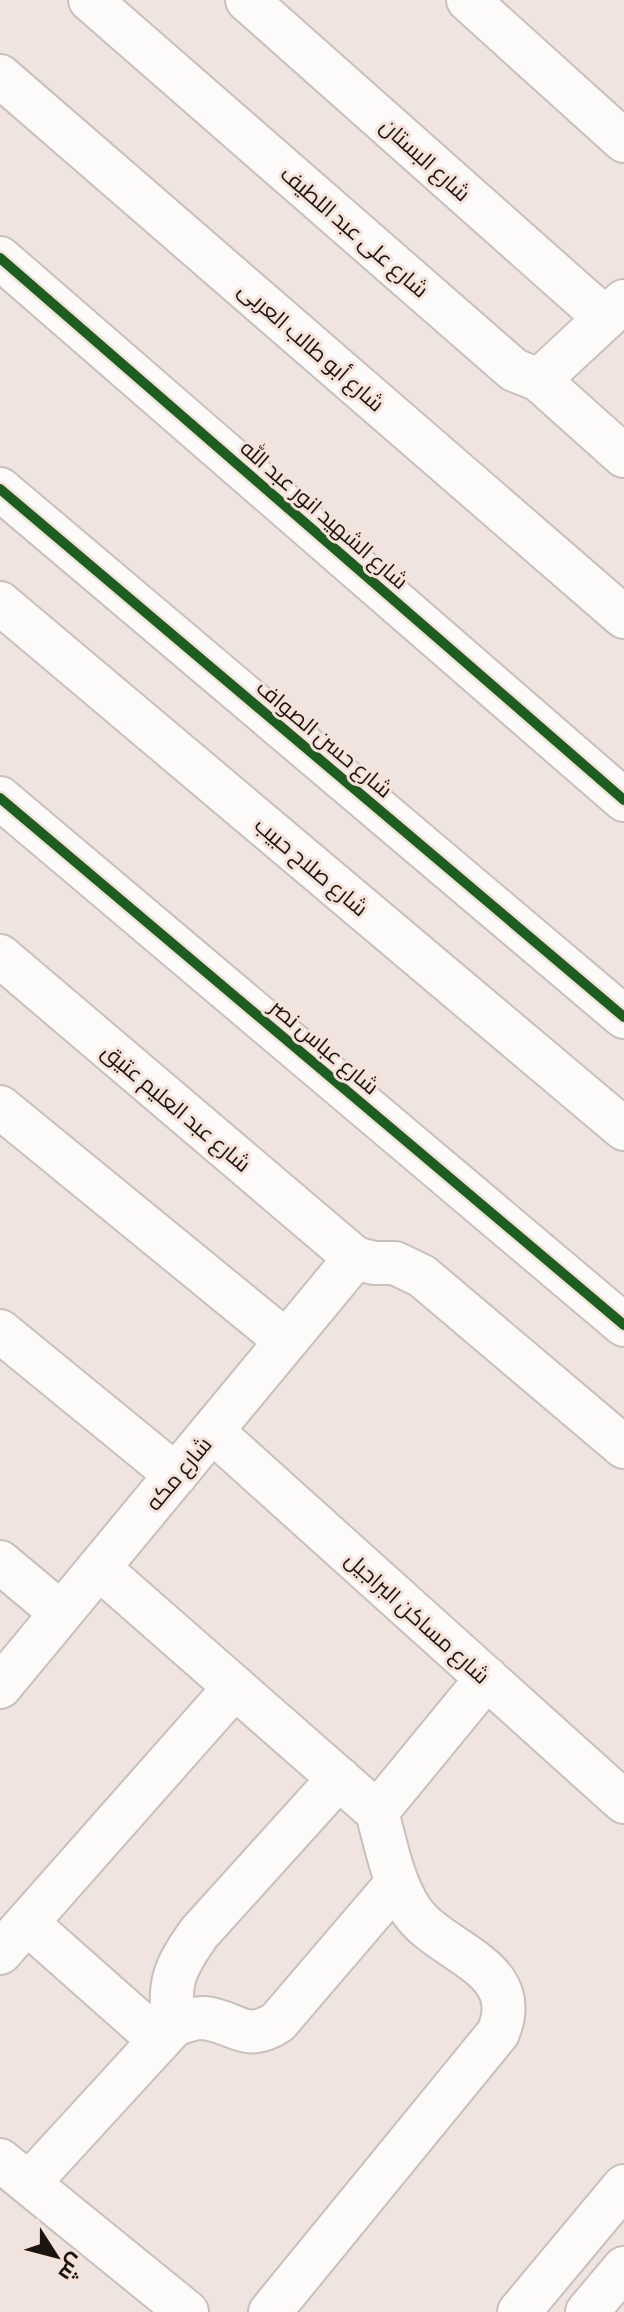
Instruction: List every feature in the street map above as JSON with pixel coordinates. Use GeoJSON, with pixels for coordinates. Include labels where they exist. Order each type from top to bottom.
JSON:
{"type":"FeatureCollection","features":[{"type":"Feature","properties":{"kind":"street","name":"شارع على عبد اللطيف"},"geometry":{"type":"LineString","coordinates":[[90,0],[514,370],[539,380],[624,456]]}},
{"type":"Feature","properties":{"kind":"street","name":"شارع البستان"},"geometry":{"type":"LineString","coordinates":[[247,0],[614,309]]}},
{"type":"Feature","properties":{"kind":"street"},"geometry":{"type":"LineString","coordinates":[[468,0],[624,141]]}},
{"type":"Feature","properties":{"kind":"street","name":"شارع أبو طالب العربى"},"geometry":{"type":"LineString","coordinates":[[0,76],[624,617]]}},
{"type":"Feature","properties":{"kind":"street","name":"شارع الشهيد انور عبد الله"},"geometry":{"type":"LineString","coordinates":[[0,258],[624,800]]}},
{"type":"Feature","properties":{"kind":"street"},"geometry":{"type":"LineString","coordinates":[[539,380],[614,309]]}},
{"type":"Feature","properties":{"kind":"street","name":"شارع حسن الصواف"},"geometry":{"type":"LineString","coordinates":[[0,489],[624,1017]]}},
{"type":"Feature","properties":{"kind":"street","name":"شارع صلاح حبيب"},"geometry":{"type":"LineString","coordinates":[[0,603],[624,1129]]}},
{"type":"Feature","properties":{"kind":"street","name":"شارع عباس نصر"},"geometry":{"type":"LineString","coordinates":[[0,798],[624,1325]]}},
{"type":"Feature","properties":{"kind":"street","name":"شارع عبد العليم عتيق"},"geometry":{"type":"LineString","coordinates":[[0,956],[355,1258]]}},
{"type":"Feature","properties":{"kind":"street"},"geometry":{"type":"LineString","coordinates":[[0,1107],[286,1341]]}},
{"type":"Feature","properties":{"kind":"street"},"geometry":{"type":"LineString","coordinates":[[355,1258],[374,1263],[395,1263],[422,1276],[624,1447]]}},
{"type":"Feature","properties":{"kind":"street","name":"شارع مكه"},"geometry":{"type":"LineString","coordinates":[[0,1687],[355,1258]]}},
{"type":"Feature","properties":{"kind":"street"},"geometry":{"type":"LineString","coordinates":[[0,1331],[176,1475]]}},
{"type":"Feature","properties":{"kind":"street","name":"شارع مساكن البراجيل"},"geometry":{"type":"LineString","coordinates":[[212,1431],[624,1802]]}},
{"type":"Feature","properties":{"kind":"street"},"geometry":{"type":"LineString","coordinates":[[0,1562],[61,1613]]}},
{"type":"Feature","properties":{"kind":"street"},"geometry":{"type":"LineString","coordinates":[[99,1568],[377,1812],[396,1884],[413,1913],[438,1936],[491,1975],[500,1987],[504,2002],[504,2019],[498,2033],[270,2312]]}},
{"type":"Feature","properties":{"kind":"street"},"geometry":{"type":"LineString","coordinates":[[377,1812],[487,1678]]}},
{"type":"Feature","properties":{"kind":"street"},"geometry":{"type":"LineString","coordinates":[[166,2033],[13,1938],[235,1687]]}},
{"type":"Feature","properties":{"kind":"street"},"geometry":{"type":"LineString","coordinates":[[166,2033],[170,1992],[180,1960],[199,1933],[339,1778]]}},
{"type":"Feature","properties":{"kind":"street"},"geometry":{"type":"LineString","coordinates":[[187,2312],[15,2172],[166,2033],[187,2020],[203,2018],[218,2021],[245,2032],[268,2029],[286,2014],[396,1884]]}},
{"type":"Feature","properties":{"kind":"street"},"geometry":{"type":"LineString","coordinates":[[519,2312],[624,2186]]}},
{"type":"Feature","properties":{"kind":"street"},"geometry":{"type":"LineString","coordinates":[[587,2312],[624,2268]]}},
{"type":"Feature","properties":{"kind":"cycle path"},"geometry":{"type":"LineString","coordinates":[[0,258],[624,800]]}},
{"type":"Feature","properties":{"kind":"cycle path"},"geometry":{"type":"LineString","coordinates":[[0,489],[624,1017]]}},
{"type":"Feature","properties":{"kind":"cycle path"},"geometry":{"type":"LineString","coordinates":[[0,798],[624,1325]]}}]}
